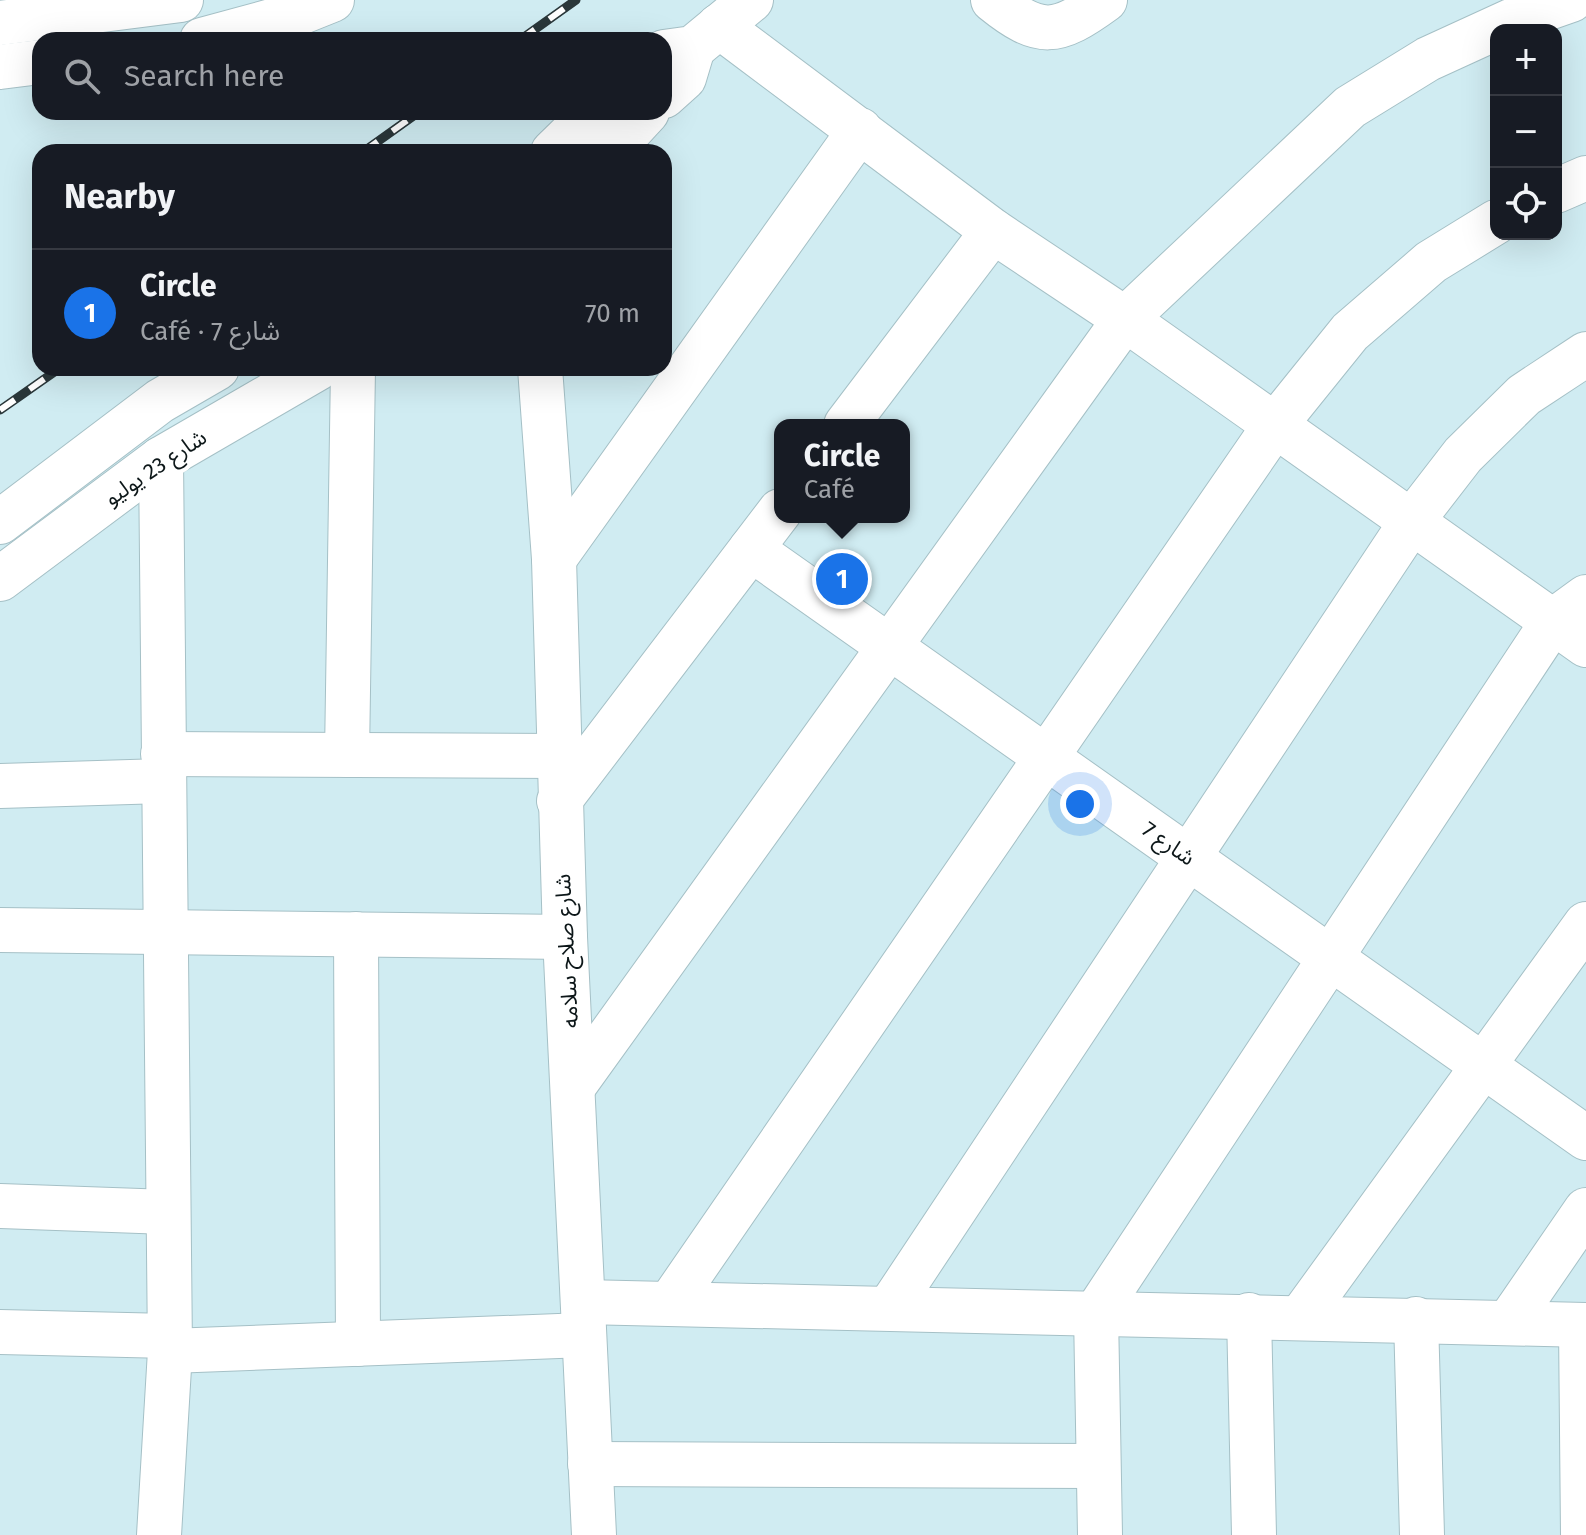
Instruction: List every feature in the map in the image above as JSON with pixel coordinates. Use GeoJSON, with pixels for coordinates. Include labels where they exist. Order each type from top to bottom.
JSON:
{"type":"FeatureCollection","features":[{"type":"Feature","properties":{"kind":"street"},"geometry":{"type":"LineString","coordinates":[[0,23],[117,5],[180,0]]}},
{"type":"Feature","properties":{"kind":"street"},"geometry":{"type":"LineString","coordinates":[[231,32],[297,14],[332,0]]}},
{"type":"Feature","properties":{"kind":"street"},"geometry":{"type":"LineString","coordinates":[[993,0],[1020,22],[1039,29],[1068,23],[1105,0]]}},
{"type":"Feature","properties":{"kind":"street"},"geometry":{"type":"LineString","coordinates":[[573,1087],[1125,319],[1350,107],[1428,59],[1511,21],[1571,0]]}},
{"type":"Feature","properties":{"kind":"street"},"geometry":{"type":"LineString","coordinates":[[672,89],[684,78],[707,31],[860,130],[993,231],[1125,319],[1412,521],[1575,621],[1330,957],[1096,1313],[1100,1535]]}},
{"type":"Feature","properties":{"kind":"street"},"geometry":{"type":"LineString","coordinates":[[0,67],[32,63]]}},
{"type":"Feature","properties":{"kind":"street"},"geometry":{"type":"LineString","coordinates":[[561,144],[586,120]]}},
{"type":"Feature","properties":{"kind":"street"},"geometry":{"type":"LineString","coordinates":[[617,144],[640,120]]}},
{"type":"Feature","properties":{"kind":"street"},"geometry":{"type":"LineString","coordinates":[[554,559],[860,130]]}},
{"type":"Feature","properties":{"kind":"street"},"geometry":{"type":"LineString","coordinates":[[1562,188],[1586,178]]}},
{"type":"Feature","properties":{"kind":"street"},"geometry":{"type":"LineString","coordinates":[[671,1302],[1275,425],[1350,332],[1431,262],[1490,226]]}},
{"type":"Feature","properties":{"kind":"street"},"geometry":{"type":"LineString","coordinates":[[851,419],[993,231]]}},
{"type":"Feature","properties":{"kind":"street"},"geometry":{"type":"LineString","coordinates":[[890,1307],[1412,521],[1463,455],[1524,395],[1586,354]]}},
{"type":"Feature","properties":{"kind":"street"},"geometry":{"type":"LineString","coordinates":[[0,522],[160,401],[203,376]]}},
{"type":"Feature","properties":{"kind":"street","name":"شارع 23 يوليو"},"geometry":{"type":"LineString","coordinates":[[0,579],[161,459],[304,376]]}},
{"type":"Feature","properties":{"kind":"street"},"geometry":{"type":"LineString","coordinates":[[347,755],[353,376]]}},
{"type":"Feature","properties":{"kind":"street","name":"شارع صلاح سلامه"},"geometry":{"type":"LineString","coordinates":[[541,376],[554,559],[559,801],[594,1535]]}},
{"type":"Feature","properties":{"kind":"street"},"geometry":{"type":"LineString","coordinates":[[159,1535],[170,1344],[161,459]]}},
{"type":"Feature","properties":{"kind":"street"},"geometry":{"type":"LineString","coordinates":[[559,801],[774,519]]}},
{"type":"Feature","properties":{"kind":"street","name":"شارع 7"},"geometry":{"type":"LineString","coordinates":[[751,549],[1586,1138]]}},
{"type":"Feature","properties":{"kind":"street"},"geometry":{"type":"LineString","coordinates":[[0,786],[163,768],[347,755],[560,756]]}},
{"type":"Feature","properties":{"kind":"street"},"geometry":{"type":"LineString","coordinates":[[1301,1317],[1586,924]]}},
{"type":"Feature","properties":{"kind":"street"},"geometry":{"type":"LineString","coordinates":[[0,930],[565,937]]}},
{"type":"Feature","properties":{"kind":"street"},"geometry":{"type":"LineString","coordinates":[[356,934],[358,1344]]}},
{"type":"Feature","properties":{"kind":"street"},"geometry":{"type":"LineString","coordinates":[[0,1206],[168,1212]]}},
{"type":"Feature","properties":{"kind":"street"},"geometry":{"type":"LineString","coordinates":[[1509,1322],[1586,1210]]}},
{"type":"Feature","properties":{"kind":"street"},"geometry":{"type":"LineString","coordinates":[[0,1332],[170,1344],[358,1344],[584,1319],[671,1302],[1584,1325],[1584,1520]]}},
{"type":"Feature","properties":{"kind":"street"},"geometry":{"type":"LineString","coordinates":[[1249,1315],[1254,1535]]}},
{"type":"Feature","properties":{"kind":"street"},"geometry":{"type":"LineString","coordinates":[[1416,1319],[1422,1535]]}},
{"type":"Feature","properties":{"kind":"street"},"geometry":{"type":"LineString","coordinates":[[590,1464],[1098,1466]]}},
{"type":"Feature","properties":{"kind":"railway"},"geometry":{"type":"LineString","coordinates":[[531,32],[576,0]]}},
{"type":"Feature","properties":{"kind":"railway"},"geometry":{"type":"LineString","coordinates":[[374,144],[408,120]]}},
{"type":"Feature","properties":{"kind":"railway"},"geometry":{"type":"LineString","coordinates":[[0,410],[49,376]]}},
{"type":"Feature","properties":{"kind":"place","name":"Circle"},"geometry":{"type":"Point","coordinates":[842,579]}}]}
